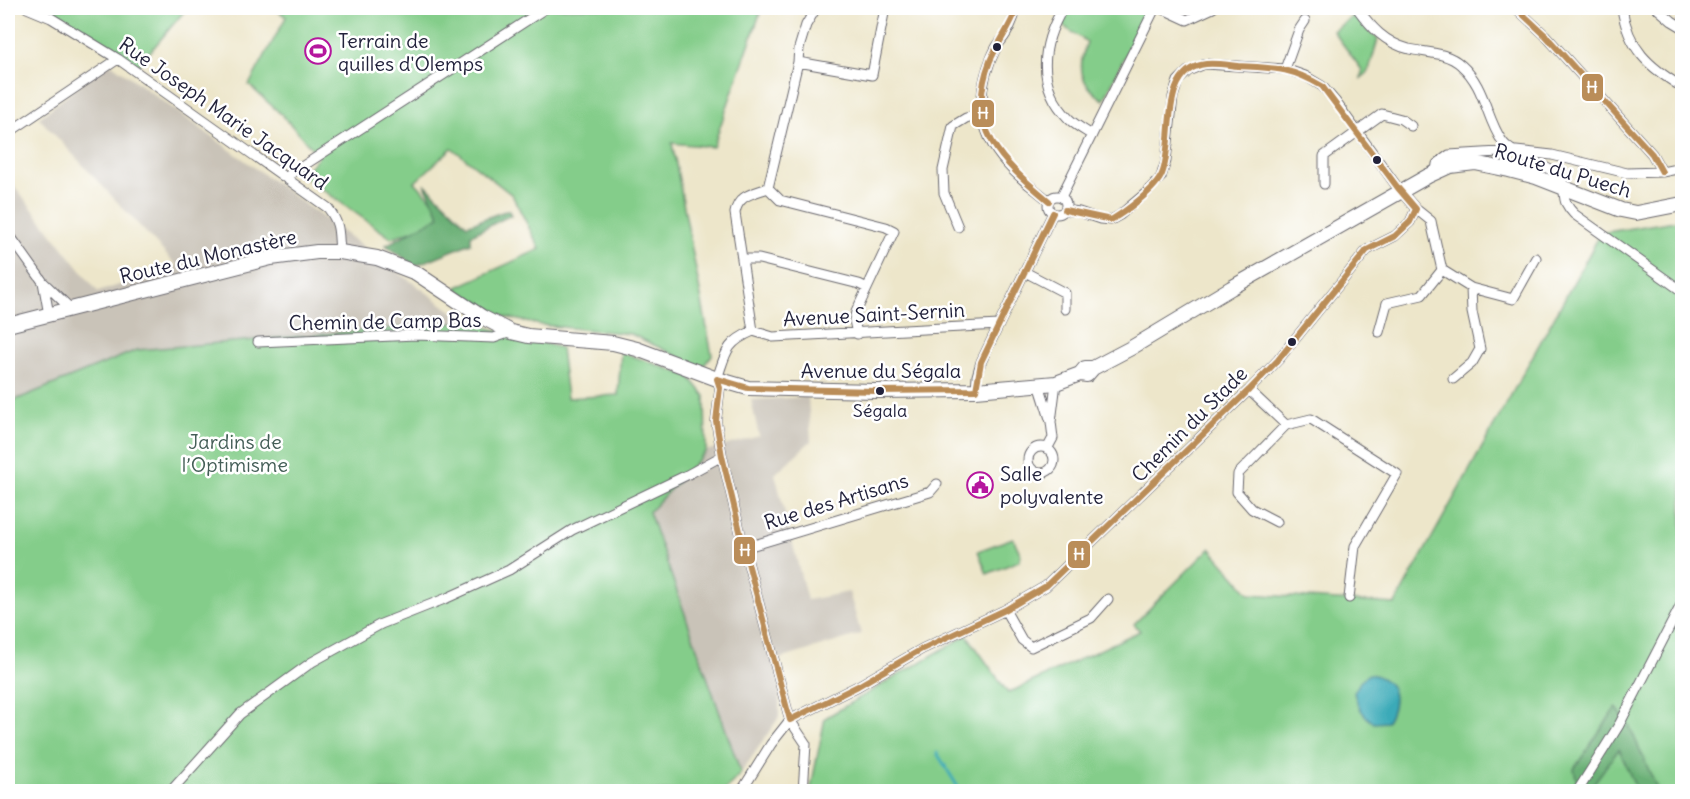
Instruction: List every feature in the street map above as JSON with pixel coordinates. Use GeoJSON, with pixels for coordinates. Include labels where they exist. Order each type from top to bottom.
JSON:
{"type":"FeatureCollection","features":[{"type":"Feature","properties":{"kind":"street","name":"Rue Joseph Marie Jacquard"},"geometry":{"type":"LineString","coordinates":[[27,8],[51,18],[118,59],[328,208],[337,220],[340,252]]}},
{"type":"Feature","properties":{"kind":"street"},"geometry":{"type":"LineString","coordinates":[[286,177],[546,8]]}},
{"type":"Feature","properties":{"kind":"street"},"geometry":{"type":"LineString","coordinates":[[768,188],[798,62],[799,48],[806,25],[816,8]]}},
{"type":"Feature","properties":{"kind":"street"},"geometry":{"type":"LineString","coordinates":[[798,62],[872,75],[885,8]]}},
{"type":"Feature","properties":{"kind":"street"},"geometry":{"type":"LineString","coordinates":[[1017,8],[986,71],[981,114],[995,148],[1007,164],[1049,201]]}},
{"type":"Feature","properties":{"kind":"street"},"geometry":{"type":"LineString","coordinates":[[1063,8],[1052,29],[1044,58],[1046,82],[1057,107],[1071,121],[1092,135]]}},
{"type":"Feature","properties":{"kind":"street"},"geometry":{"type":"LineString","coordinates":[[1061,197],[1155,8]]}},
{"type":"Feature","properties":{"kind":"street"},"geometry":{"type":"LineString","coordinates":[[1161,8],[1187,20],[1213,8]]}},
{"type":"Feature","properties":{"kind":"street"},"geometry":{"type":"LineString","coordinates":[[1357,8],[1372,28],[1389,42],[1408,49],[1442,54],[1461,64],[1478,86],[1503,143],[1559,175],[1565,188],[1565,201],[1574,214],[1683,291]]}},
{"type":"Feature","properties":{"kind":"street"},"geometry":{"type":"LineString","coordinates":[[1516,8],[1545,35],[1645,146],[1662,172]]}},
{"type":"Feature","properties":{"kind":"street"},"geometry":{"type":"LineString","coordinates":[[1622,8],[1630,38],[1641,56],[1659,73],[1683,87]]}},
{"type":"Feature","properties":{"kind":"street"},"geometry":{"type":"LineString","coordinates":[[1657,8],[1683,27]]}},
{"type":"Feature","properties":{"kind":"street"},"geometry":{"type":"LineString","coordinates":[[1285,69],[1299,30],[1305,21]]}},
{"type":"Feature","properties":{"kind":"street"},"geometry":{"type":"LineString","coordinates":[[8,133],[118,59]]}},
{"type":"Feature","properties":{"kind":"street"},"geometry":{"type":"LineString","coordinates":[[1061,197],[1053,197],[1049,201],[1048,206],[1053,213],[1058,214],[1065,210],[1100,219],[1111,219],[1128,208],[1161,177],[1166,161],[1173,96],[1178,81],[1188,71],[1204,64],[1285,69],[1305,76],[1322,86],[1401,191],[1416,209],[1431,221],[1442,270],[1471,288],[1513,299],[1536,258]]}},
{"type":"Feature","properties":{"kind":"street"},"geometry":{"type":"LineString","coordinates":[[958,226],[944,193],[943,170],[953,126],[966,118],[981,114]]}},
{"type":"Feature","properties":{"kind":"street"},"geometry":{"type":"LineString","coordinates":[[1324,184],[1324,156],[1383,114],[1401,119],[1411,126]]}},
{"type":"Feature","properties":{"kind":"street"},"geometry":{"type":"LineString","coordinates":[[1436,172],[1437,165],[1449,155],[1516,152],[1552,155],[1627,173],[1662,172],[1683,168]]}},
{"type":"Feature","properties":{"kind":"street","name":"Route du Puech"},"geometry":{"type":"LineString","coordinates":[[1401,191],[1436,172],[1464,164],[1486,165],[1536,177],[1606,205],[1636,213],[1683,204]]}},
{"type":"Feature","properties":{"kind":"street"},"geometry":{"type":"LineString","coordinates":[[768,188],[743,196],[736,204],[735,213],[753,331],[739,337],[728,347],[717,379],[720,388],[716,421],[744,548],[790,720],[806,744],[803,792]]}},
{"type":"Feature","properties":{"kind":"street"},"geometry":{"type":"LineString","coordinates":[[768,188],[780,200],[886,226],[894,231],[856,312],[854,320],[857,334]]}},
{"type":"Feature","properties":{"kind":"street","name":"Avenue du Ségala"},"geometry":{"type":"LineString","coordinates":[[717,379],[748,388],[875,391],[976,390],[1056,382],[1087,371],[1131,348],[1401,191]]}},
{"type":"Feature","properties":{"kind":"street"},"geometry":{"type":"LineString","coordinates":[[1061,197],[1066,204],[1065,210]]}},
{"type":"Feature","properties":{"kind":"street","name":"Chemin du Stade"},"geometry":{"type":"LineString","coordinates":[[741,792],[771,744],[790,720],[858,686],[922,650],[1005,610],[1046,586],[1249,390],[1284,353],[1367,250],[1395,236],[1410,222],[1416,209]]}},
{"type":"Feature","properties":{"kind":"street"},"geometry":{"type":"LineString","coordinates":[[976,390],[981,362],[1053,213]]}},
{"type":"Feature","properties":{"kind":"street"},"geometry":{"type":"LineString","coordinates":[[8,233],[43,282],[71,309]]}},
{"type":"Feature","properties":{"kind":"street","name":"Route du Monastère"},"geometry":{"type":"LineString","coordinates":[[8,325],[271,258],[317,252],[340,252],[377,258],[416,273],[482,317],[511,332],[528,336],[613,343],[637,349],[717,379]]}},
{"type":"Feature","properties":{"kind":"street"},"geometry":{"type":"LineString","coordinates":[[742,259],[759,259],[867,288]]}},
{"type":"Feature","properties":{"kind":"street"},"geometry":{"type":"LineString","coordinates":[[1379,332],[1387,303],[1422,295],[1442,270]]}},
{"type":"Feature","properties":{"kind":"street"},"geometry":{"type":"LineString","coordinates":[[1025,272],[1065,293],[1065,309]]}},
{"type":"Feature","properties":{"kind":"street"},"geometry":{"type":"LineString","coordinates":[[43,282],[49,315]]}},
{"type":"Feature","properties":{"kind":"street"},"geometry":{"type":"LineString","coordinates":[[1453,379],[1472,363],[1480,349],[1472,312],[1471,288]]}},
{"type":"Feature","properties":{"kind":"street","name":"Avenue Saint-Sernin"},"geometry":{"type":"LineString","coordinates":[[753,331],[773,337],[999,325]]}},
{"type":"Feature","properties":{"kind":"street","name":"Chemin de Camp Bas"},"geometry":{"type":"LineString","coordinates":[[258,342],[416,335],[494,338],[511,332]]}},
{"type":"Feature","properties":{"kind":"street"},"geometry":{"type":"LineString","coordinates":[[1051,422],[1056,382]]}},
{"type":"Feature","properties":{"kind":"street"},"geometry":{"type":"LineString","coordinates":[[1039,384],[1051,422],[1053,438],[1047,448]]}},
{"type":"Feature","properties":{"kind":"street"},"geometry":{"type":"LineString","coordinates":[[1249,390],[1286,425]]}},
{"type":"Feature","properties":{"kind":"street"},"geometry":{"type":"LineString","coordinates":[[1277,522],[1252,509],[1237,492],[1238,474],[1286,425],[1311,419],[1397,474],[1355,546],[1349,598]]}},
{"type":"Feature","properties":{"kind":"street"},"geometry":{"type":"LineString","coordinates":[[170,792],[240,714],[312,662],[381,624],[509,570],[572,530],[722,456]]}},
{"type":"Feature","properties":{"kind":"street","name":"Rue des Artisans"},"geometry":{"type":"LineString","coordinates":[[744,548],[930,492],[937,484]]}},
{"type":"Feature","properties":{"kind":"street"},"geometry":{"type":"LineString","coordinates":[[1005,610],[1022,640],[1031,646],[1091,618],[1108,598]]}},
{"type":"Feature","properties":{"kind":"street"},"geometry":{"type":"LineString","coordinates":[[1577,792],[1619,725],[1683,603]]}},
{"type":"Feature","properties":{"kind":"shaded area"},"geometry":{"type":"Polygon","coordinates":[[[109,62],[467,322],[137,350],[8,403],[8,178],[98,292],[177,266],[39,118],[109,62]]]}},
{"type":"Feature","properties":{"kind":"shaded area"},"geometry":{"type":"Polygon","coordinates":[[[808,397],[811,441],[775,474],[807,600],[849,592],[861,634],[780,659],[779,717],[741,773],[649,512],[706,451],[759,436],[751,400],[808,397]]]}},
{"type":"Feature","properties":{"kind":"green space"},"geometry":{"type":"Polygon","coordinates":[[[44,8],[187,8],[139,65],[44,8]]]}},
{"type":"Feature","properties":{"kind":"green space"},"geometry":{"type":"Polygon","coordinates":[[[274,8],[762,8],[713,147],[672,143],[712,355],[702,368],[631,334],[541,325],[505,317],[455,288],[540,249],[512,195],[452,148],[415,182],[449,218],[391,238],[302,175],[319,156],[282,115],[249,85],[286,17],[274,8]]]}},
{"type":"Feature","properties":{"kind":"green space"},"geometry":{"type":"Polygon","coordinates":[[[1070,8],[1148,8],[1104,100],[1089,88],[1082,74],[1082,59],[1087,42],[1060,24],[1070,8]]]}},
{"type":"Feature","properties":{"kind":"green space"},"geometry":{"type":"Polygon","coordinates":[[[1355,15],[1364,27],[1378,39],[1369,70],[1361,79],[1362,70],[1333,31],[1355,15]]]}},
{"type":"Feature","properties":{"kind":"green space"},"geometry":{"type":"Polygon","coordinates":[[[424,183],[467,225],[508,210],[511,215],[471,235],[471,243],[415,266],[386,245],[440,216],[424,183]]]}},
{"type":"Feature","properties":{"kind":"green space"},"geometry":{"type":"Polygon","coordinates":[[[1682,220],[1682,791],[810,792],[825,718],[967,635],[1008,693],[1140,631],[1134,624],[1210,548],[1250,594],[1395,604],[1601,233],[1682,220]]]}},
{"type":"Feature","properties":{"kind":"green space","name":"Jardins de l’Optimisme"},"geometry":{"type":"Polygon","coordinates":[[[467,322],[561,348],[567,398],[618,395],[621,352],[689,376],[705,396],[706,451],[649,512],[741,773],[724,791],[8,792],[8,403],[137,350],[467,322]]]}},
{"type":"Feature","properties":{"kind":"green space"},"geometry":{"type":"Polygon","coordinates":[[[1013,538],[1021,555],[1019,561],[987,574],[978,551],[1013,538]]]}},
{"type":"Feature","properties":{"kind":"green space"},"geometry":{"type":"Polygon","coordinates":[[[1616,707],[1629,725],[1658,791],[1637,791],[1619,749],[1588,791],[1579,791],[1574,769],[1616,707]]]}},
{"type":"Feature","properties":{"kind":"water"},"geometry":{"type":"Polygon","coordinates":[[[1369,674],[1385,681],[1393,692],[1393,706],[1387,722],[1374,723],[1363,713],[1357,702],[1354,693],[1361,680],[1369,674]]]}},
{"type":"Feature","properties":{"kind":"waterway"},"geometry":{"type":"LineString","coordinates":[[937,753],[961,792]]}},
{"type":"Feature","properties":{"kind":"transit line","name":"H"},"geometry":{"type":"LineString","coordinates":[[1017,8],[990,61],[983,85],[982,106],[985,124],[992,142],[1016,172],[1049,201]]}},
{"type":"Feature","properties":{"kind":"transit line","name":"H"},"geometry":{"type":"LineString","coordinates":[[1516,8],[1545,35],[1652,154],[1662,172]]}},
{"type":"Feature","properties":{"kind":"transit line","name":"H"},"geometry":{"type":"LineString","coordinates":[[790,720],[858,686],[922,649],[1005,610],[1046,586],[1249,390],[1278,360],[1367,250],[1395,236],[1410,222],[1416,209],[1322,86],[1300,75],[1282,70],[1206,64],[1191,69],[1181,79],[1174,93],[1166,160],[1159,180],[1147,193],[1111,220],[1065,210]]}},
{"type":"Feature","properties":{"kind":"transit line","name":"H"},"geometry":{"type":"LineString","coordinates":[[717,379],[748,388],[875,391],[976,390],[981,362],[1053,213]]}},
{"type":"Feature","properties":{"kind":"transit line","name":"H"},"geometry":{"type":"LineString","coordinates":[[717,379],[720,388],[716,421],[722,456],[790,720]]}},
{"type":"Feature","properties":{"kind":"place","name":"Terrain de quilles d'Olemps"},"geometry":{"type":"Point","coordinates":[318,51]}},
{"type":"Feature","properties":{"kind":"place","name":"Ségala"},"geometry":{"type":"Point","coordinates":[880,391]}},
{"type":"Feature","properties":{"kind":"place","name":"Salle polyvalente"},"geometry":{"type":"Point","coordinates":[980,485]}}]}
